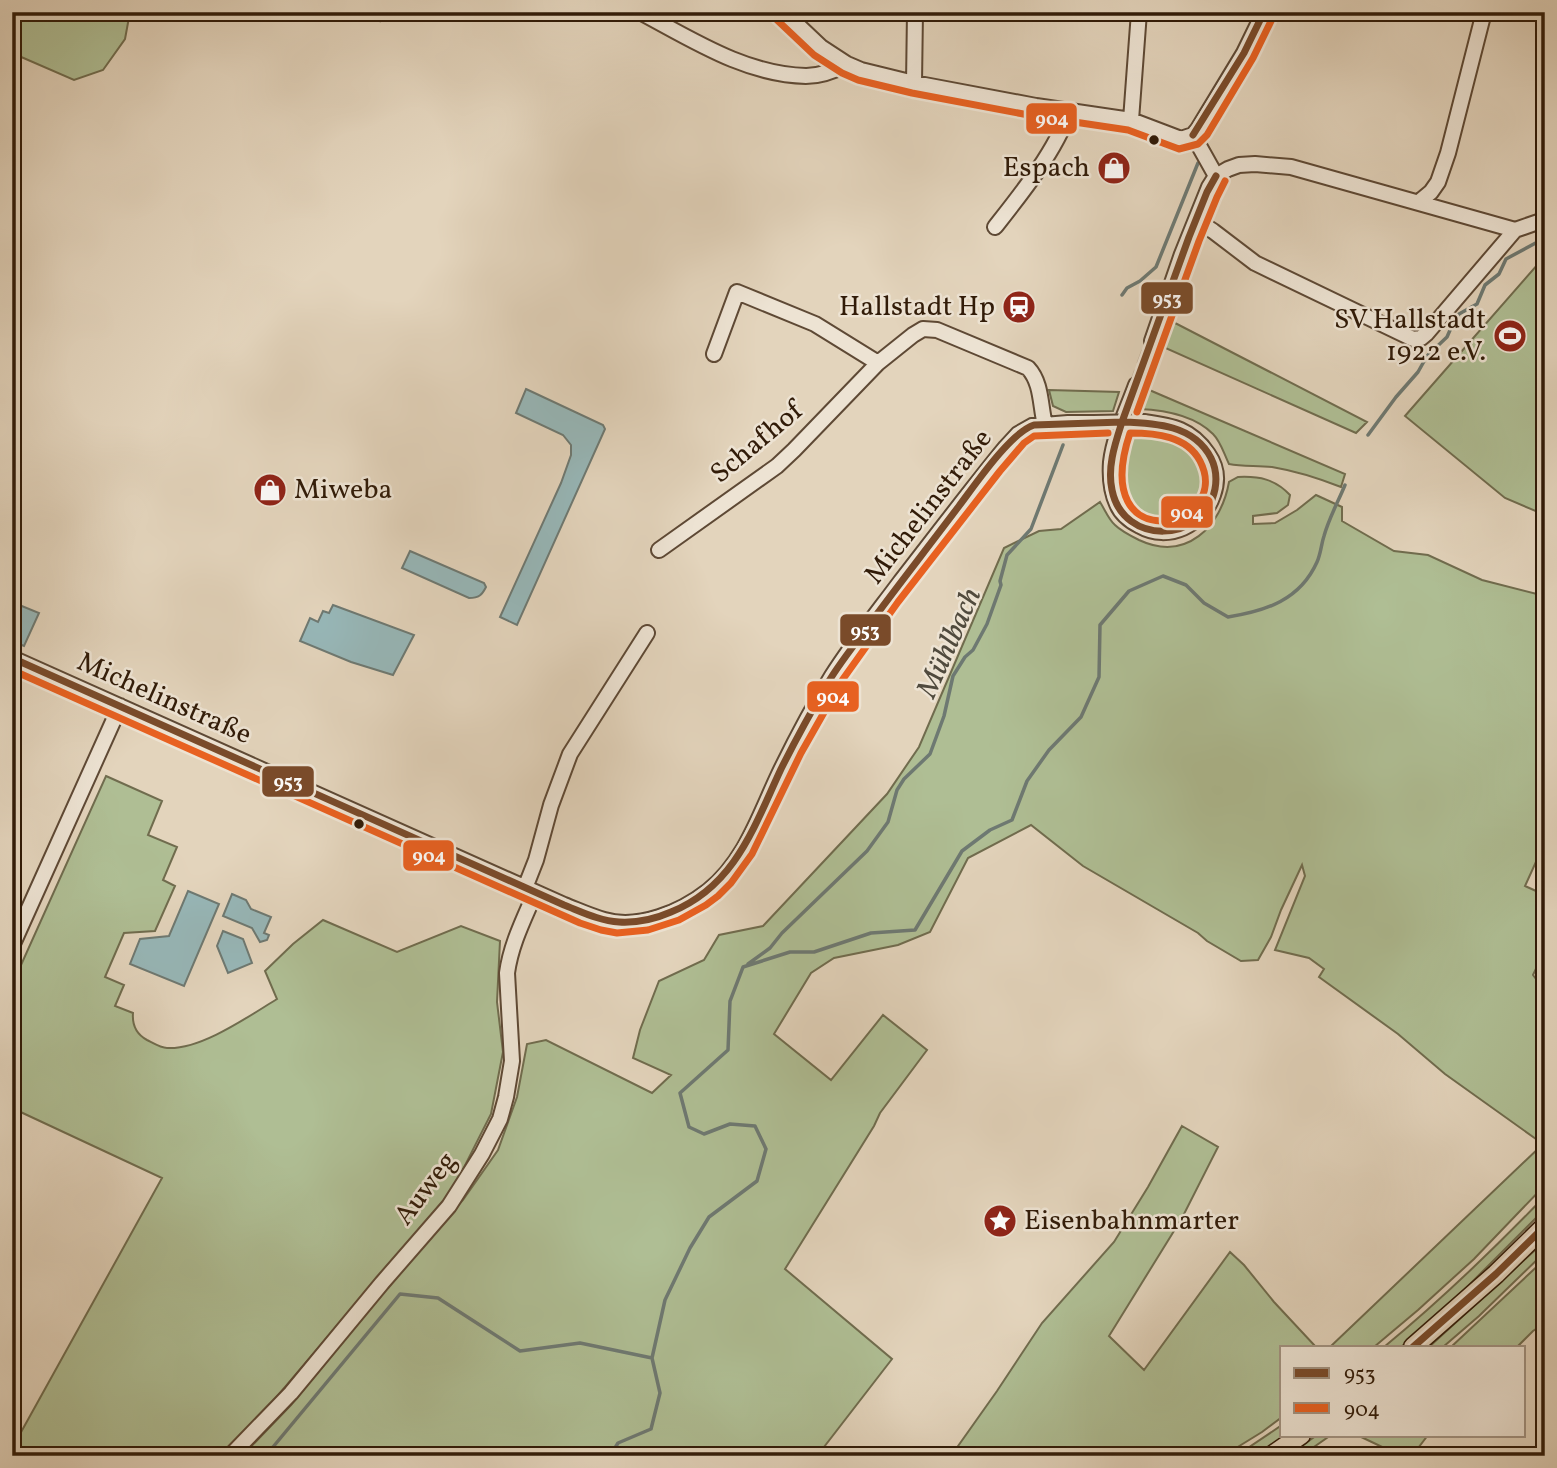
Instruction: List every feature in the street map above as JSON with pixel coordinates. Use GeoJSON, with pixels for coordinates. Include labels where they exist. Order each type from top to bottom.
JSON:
{"type":"FeatureCollection","features":[{"type":"Feature","properties":{"kind":"main road"},"geometry":{"type":"LineString","coordinates":[[1414,1346],[1496,1274],[1545,1226]]}},
{"type":"Feature","properties":{"kind":"main road"},"geometry":{"type":"LineString","coordinates":[[1270,1456],[1300,1436]]}},
{"type":"Feature","properties":{"kind":"street"},"geometry":{"type":"LineString","coordinates":[[640,12],[727,57],[757,68],[807,76],[831,72],[847,64]]}},
{"type":"Feature","properties":{"kind":"street"},"geometry":{"type":"LineString","coordinates":[[783,12],[821,47],[861,70],[914,83],[1069,112],[1131,120],[1181,139],[1193,135],[1244,53],[1264,12]]}},
{"type":"Feature","properties":{"kind":"street"},"geometry":{"type":"LineString","coordinates":[[914,83],[915,12]]}},
{"type":"Feature","properties":{"kind":"street"},"geometry":{"type":"LineString","coordinates":[[1131,120],[1139,12]]}},
{"type":"Feature","properties":{"kind":"street"},"geometry":{"type":"LineString","coordinates":[[1419,202],[1438,182],[1448,153],[1484,12]]}},
{"type":"Feature","properties":{"kind":"street"},"geometry":{"type":"LineString","coordinates":[[995,228],[1048,154],[1062,131],[1069,112]]}},
{"type":"Feature","properties":{"kind":"street"},"geometry":{"type":"LineString","coordinates":[[1193,135],[1216,176]]}},
{"type":"Feature","properties":{"kind":"street"},"geometry":{"type":"LineString","coordinates":[[1152,341],[1209,187],[1216,176],[1239,165],[1292,167],[1515,230]]}},
{"type":"Feature","properties":{"kind":"street"},"geometry":{"type":"LineString","coordinates":[[1196,220],[1213,230],[1255,264],[1413,339],[1421,338],[1427,333],[1515,230],[1538,222]]}},
{"type":"Feature","properties":{"kind":"street"},"geometry":{"type":"LineString","coordinates":[[714,354],[737,292],[816,324],[877,363]]}},
{"type":"Feature","properties":{"kind":"street","name":"Schafhof"},"geometry":{"type":"LineString","coordinates":[[659,550],[776,466],[877,363],[923,329],[937,330],[1028,368],[1035,375],[1039,386],[1045,425]]}},
{"type":"Feature","properties":{"kind":"street","name":"Michelinstraße"},"geometry":{"type":"LineString","coordinates":[[12,658],[530,891],[605,920],[622,923],[642,921],[689,904],[725,875],[740,855],[781,769],[832,676],[868,625],[1018,434],[1032,426],[1094,423],[1144,422],[1182,430],[1202,445],[1213,461],[1216,473],[1215,488],[1207,509],[1180,530],[1159,533],[1147,530],[1130,520],[1118,506],[1112,491],[1111,460],[1116,440],[1136,385]]}},
{"type":"Feature","properties":{"kind":"street"},"geometry":{"type":"LineString","coordinates":[[530,891],[551,805],[570,754],[647,633]]}},
{"type":"Feature","properties":{"kind":"street"},"geometry":{"type":"LineString","coordinates":[[12,946],[120,706]]}},
{"type":"Feature","properties":{"kind":"street","name":"Auweg"},"geometry":{"type":"LineString","coordinates":[[229,1456],[291,1393],[449,1206],[482,1154],[500,1119],[506,1097],[512,1061],[507,973],[509,958],[530,891]]}},
{"type":"Feature","properties":{"kind":"green space"},"geometry":{"type":"Polygon","coordinates":[[[12,12],[130,12],[125,39],[103,70],[74,80],[12,53],[12,12]]]}},
{"type":"Feature","properties":{"kind":"green space","name":"SV Hallstadt 1922 e.V."},"geometry":{"type":"Polygon","coordinates":[[[1545,256],[1545,515],[1505,498],[1405,416],[1545,256]]]}},
{"type":"Feature","properties":{"kind":"green space"},"geometry":{"type":"Polygon","coordinates":[[[1170,321],[1367,422],[1356,433],[1161,346],[1170,321]]]}},
{"type":"Feature","properties":{"kind":"green space"},"geometry":{"type":"Polygon","coordinates":[[[1147,389],[1345,474],[1341,487],[1307,475],[1267,466],[1229,464],[1216,437],[1197,422],[1168,412],[1139,409],[1147,389]]]}},
{"type":"Feature","properties":{"kind":"green space"},"geometry":{"type":"Polygon","coordinates":[[[1049,390],[1119,392],[1113,411],[1066,412],[1053,406],[1049,390]]]}},
{"type":"Feature","properties":{"kind":"green space"},"geometry":{"type":"Polygon","coordinates":[[[1129,429],[1166,434],[1182,441],[1196,454],[1202,467],[1203,485],[1196,503],[1187,513],[1164,521],[1151,519],[1129,505],[1122,492],[1119,468],[1129,429]]]}},
{"type":"Feature","properties":{"kind":"green space"},"geometry":{"type":"Polygon","coordinates":[[[1238,477],[1253,477],[1278,485],[1290,495],[1288,505],[1277,513],[1253,516],[1253,524],[1275,523],[1316,495],[1342,507],[1342,521],[1394,551],[1428,555],[1482,580],[1545,596],[1545,842],[1525,886],[1545,895],[1545,950],[1533,975],[1545,991],[1545,1185],[1474,1259],[1375,1346],[1331,1346],[1543,1144],[1445,1074],[1398,1034],[1319,977],[1324,969],[1309,958],[1275,950],[1305,876],[1302,865],[1271,937],[1258,960],[1241,961],[1083,866],[1031,825],[968,858],[930,932],[898,945],[834,958],[811,973],[774,1034],[831,1080],[883,1015],[927,1050],[880,1113],[785,1269],[892,1359],[817,1456],[242,1456],[291,1405],[386,1287],[463,1200],[498,1150],[517,1097],[527,1044],[546,1040],[652,1093],[671,1075],[633,1058],[640,1030],[659,981],[704,960],[719,935],[763,926],[887,794],[919,747],[1004,548],[1039,531],[1061,529],[1100,502],[1113,523],[1139,540],[1156,546],[1172,547],[1186,543],[1209,526],[1225,498],[1229,482],[1238,477]]]}},
{"type":"Feature","properties":{"kind":"green space"},"geometry":{"type":"Polygon","coordinates":[[[106,776],[162,801],[148,835],[177,847],[163,880],[175,886],[155,931],[124,933],[105,977],[124,985],[115,1006],[133,1013],[137,1032],[160,1046],[167,1048],[195,1044],[239,1023],[277,999],[265,971],[323,920],[397,952],[461,926],[500,941],[497,1002],[503,1052],[491,1114],[446,1203],[376,1280],[263,1413],[221,1456],[12,1456],[12,1442],[15,1443],[162,1178],[12,1108],[12,985],[106,776]]]}},
{"type":"Feature","properties":{"kind":"green space"},"geometry":{"type":"Polygon","coordinates":[[[1182,1126],[1218,1147],[1182,1218],[1109,1336],[1144,1370],[1230,1252],[1315,1346],[1280,1346],[1280,1418],[1223,1456],[951,1456],[1042,1323],[1114,1242],[1182,1126]]]}},
{"type":"Feature","properties":{"kind":"green space"},"geometry":{"type":"Polygon","coordinates":[[[1545,1196],[1545,1209],[1448,1306],[1402,1346],[1385,1346],[1467,1274],[1545,1196]]]}},
{"type":"Feature","properties":{"kind":"green space"},"geometry":{"type":"Polygon","coordinates":[[[1545,1241],[1545,1252],[1479,1316],[1444,1346],[1430,1346],[1545,1241]]]}},
{"type":"Feature","properties":{"kind":"green space"},"geometry":{"type":"Polygon","coordinates":[[[1545,1259],[1545,1323],[1518,1346],[1452,1346],[1545,1259]]]}},
{"type":"Feature","properties":{"kind":"green space"},"geometry":{"type":"Polygon","coordinates":[[[1280,1426],[1280,1436],[1285,1436],[1256,1456],[1236,1456],[1280,1426]]]}},
{"type":"Feature","properties":{"kind":"green space"},"geometry":{"type":"Polygon","coordinates":[[[1316,1436],[1330,1436],[1301,1456],[1288,1456],[1316,1436]]]}},
{"type":"Feature","properties":{"kind":"green space"},"geometry":{"type":"Polygon","coordinates":[[[1359,1436],[1427,1436],[1412,1456],[1401,1456],[1359,1436]]]}},
{"type":"Feature","properties":{"kind":"water"},"geometry":{"type":"Polygon","coordinates":[[[526,389],[603,425],[605,429],[517,625],[500,617],[571,455],[571,445],[563,435],[516,413],[526,389]]]}},
{"type":"Feature","properties":{"kind":"water"},"geometry":{"type":"Polygon","coordinates":[[[410,551],[484,583],[486,587],[480,596],[469,598],[402,568],[410,551]]]}},
{"type":"Feature","properties":{"kind":"water"},"geometry":{"type":"Polygon","coordinates":[[[12,602],[39,613],[24,646],[12,641],[12,602]]]}},
{"type":"Feature","properties":{"kind":"water"},"geometry":{"type":"Polygon","coordinates":[[[333,605],[414,635],[393,675],[351,662],[300,641],[310,618],[318,622],[323,611],[329,613],[333,605]]]}},
{"type":"Feature","properties":{"kind":"water"},"geometry":{"type":"Polygon","coordinates":[[[188,891],[219,904],[184,986],[130,964],[140,939],[169,936],[188,891]]]}},
{"type":"Feature","properties":{"kind":"water"},"geometry":{"type":"Polygon","coordinates":[[[232,894],[246,900],[251,909],[271,917],[264,933],[269,935],[267,940],[260,942],[252,928],[223,916],[232,894]]]}},
{"type":"Feature","properties":{"kind":"water"},"geometry":{"type":"Polygon","coordinates":[[[223,931],[243,939],[252,963],[228,973],[217,946],[223,931]]]}},
{"type":"Feature","properties":{"kind":"waterway","name":"Mühlbach"},"geometry":{"type":"LineString","coordinates":[[1208,136],[1227,95],[1276,12]]}},
{"type":"Feature","properties":{"kind":"waterway","name":"Mühlbach"},"geometry":{"type":"LineString","coordinates":[[1122,295],[1127,288],[1156,267],[1198,163]]}},
{"type":"Feature","properties":{"kind":"waterway"},"geometry":{"type":"LineString","coordinates":[[1368,435],[1418,372],[1427,356],[1447,337],[1459,314],[1477,304],[1485,285],[1499,274],[1506,259],[1545,238]]}},
{"type":"Feature","properties":{"kind":"waterway","name":"Mühlbach"},"geometry":{"type":"LineString","coordinates":[[748,964],[770,948],[782,933],[867,851],[888,822],[897,790],[904,779],[930,754],[944,716],[953,676],[973,650],[987,624],[1001,585],[1007,555],[1031,529],[1063,445]]}},
{"type":"Feature","properties":{"kind":"waterway"},"geometry":{"type":"LineString","coordinates":[[610,1456],[618,1443],[651,1429],[660,1393],[652,1358],[665,1300],[690,1248],[709,1217],[757,1181],[766,1149],[755,1126],[730,1124],[704,1134],[689,1127],[680,1093],[728,1050],[730,1001],[743,967],[790,952],[814,952],[871,933],[915,930],[962,851],[990,830],[1012,820],[1027,781],[1049,750],[1081,717],[1099,677],[1100,625],[1129,591],[1163,576],[1186,585],[1204,603],[1228,617],[1280,602],[1291,595],[1310,575],[1345,485]]}},
{"type":"Feature","properties":{"kind":"waterway"},"geometry":{"type":"LineString","coordinates":[[264,1456],[400,1294],[438,1298],[520,1351],[580,1343],[652,1358]]}},
{"type":"Feature","properties":{"kind":"tunnel"},"geometry":{"type":"LineString","coordinates":[[1136,385],[1152,341]]}},
{"type":"Feature","properties":{"kind":"railway"},"geometry":{"type":"LineString","coordinates":[[369,12],[380,19]]}},
{"type":"Feature","properties":{"kind":"transit line","name":"953"},"geometry":{"type":"LineString","coordinates":[[1193,135],[1244,53],[1264,12]]}},
{"type":"Feature","properties":{"kind":"transit line","name":"904"},"geometry":{"type":"LineString","coordinates":[[777,20],[814,55],[858,80],[1034,116],[1128,130],[1179,149],[1198,144],[1207,135],[1253,58],[1273,17]]}},
{"type":"Feature","properties":{"kind":"transit line","name":"953"},"geometry":{"type":"LineString","coordinates":[[1122,422],[1189,237],[1216,176]]}},
{"type":"Feature","properties":{"kind":"transit line","name":"904"},"geometry":{"type":"LineString","coordinates":[[1137,412],[1199,241],[1225,181]]}},
{"type":"Feature","properties":{"kind":"transit line","name":"953"},"geometry":{"type":"LineString","coordinates":[[12,658],[564,905],[612,921],[646,920],[693,901],[727,871],[751,833],[787,758],[832,675],[983,473],[1014,438],[1034,425],[1122,422]]}},
{"type":"Feature","properties":{"kind":"transit line","name":"953"},"geometry":{"type":"LineString","coordinates":[[1122,422],[1173,428],[1184,432],[1204,447],[1214,466],[1216,485],[1208,507],[1196,520],[1180,528],[1163,531],[1147,529],[1131,521],[1119,508],[1112,490],[1110,473],[1122,422]]}},
{"type":"Feature","properties":{"kind":"transit line","name":"904"},"geometry":{"type":"LineString","coordinates":[[12,670],[580,923],[617,933],[648,930],[679,920],[706,905],[731,883],[752,854],[801,753],[843,679],[898,602],[1024,443],[1034,436],[1108,433]]}},
{"type":"Feature","properties":{"kind":"transit line","name":"904"},"geometry":{"type":"LineString","coordinates":[[1130,433],[1160,435],[1179,441],[1200,461],[1205,485],[1198,503],[1182,516],[1162,521],[1142,516],[1128,501],[1122,474],[1130,433]]}},
{"type":"Feature","properties":{"kind":"transit line","name":"953"},"geometry":{"type":"LineString","coordinates":[[1414,1346],[1496,1274],[1545,1226]]}},
{"type":"Feature","properties":{"kind":"place","name":"Espach"},"geometry":{"type":"Point","coordinates":[1114,168]}},
{"type":"Feature","properties":{"kind":"place","name":"Hallstadt Hp"},"geometry":{"type":"Point","coordinates":[1019,307]}},
{"type":"Feature","properties":{"kind":"place","name":"SV Hallstadt 1922 e.V."},"geometry":{"type":"Point","coordinates":[1510,336]}},
{"type":"Feature","properties":{"kind":"place","name":"Miweba"},"geometry":{"type":"Point","coordinates":[270,490]}},
{"type":"Feature","properties":{"kind":"place","name":"Eisenbahnmarter"},"geometry":{"type":"Point","coordinates":[1000,1221]}}]}
